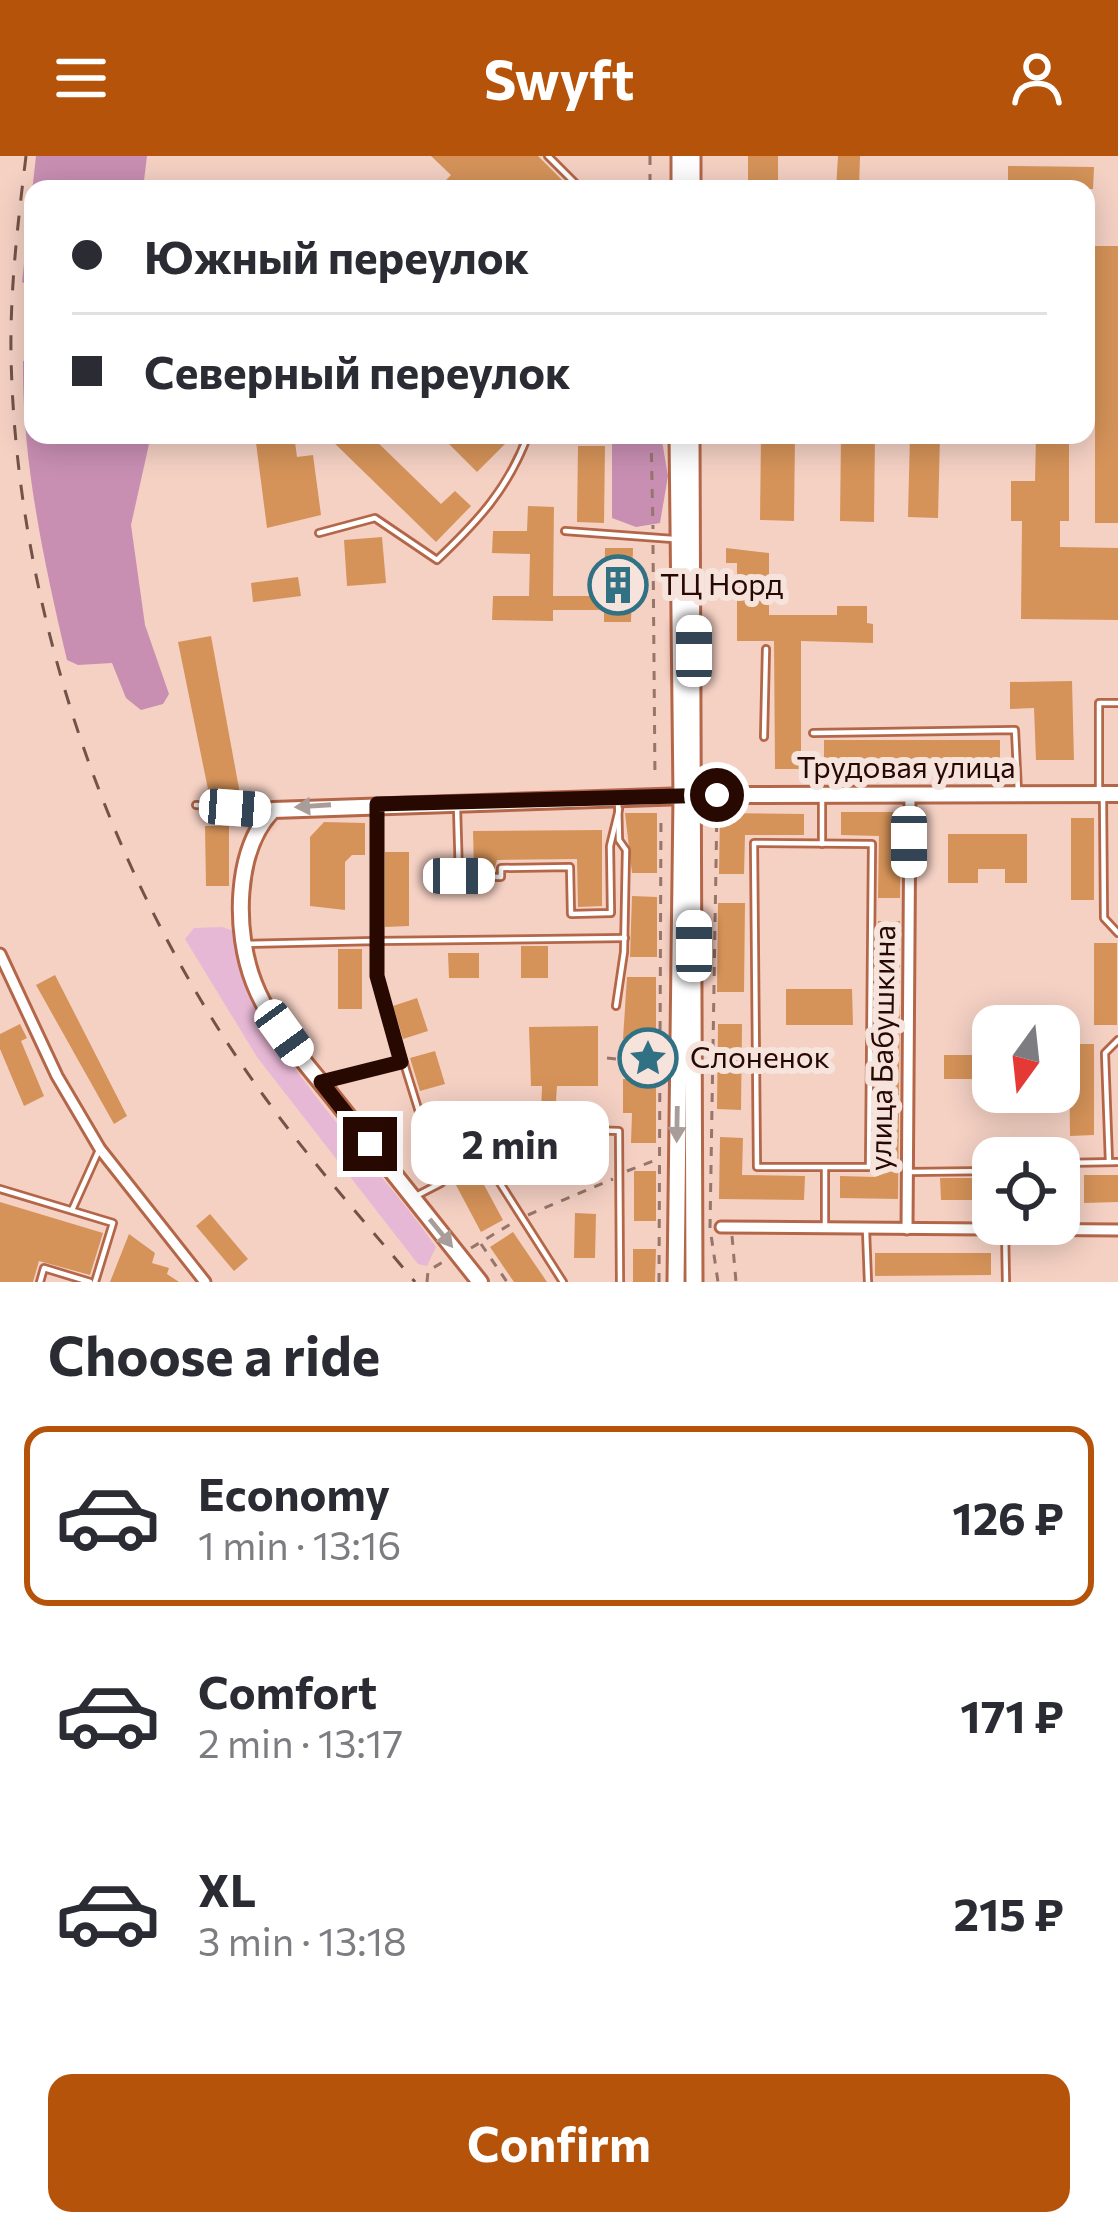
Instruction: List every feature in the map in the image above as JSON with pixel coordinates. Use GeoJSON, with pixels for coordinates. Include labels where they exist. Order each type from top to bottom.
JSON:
{"type":"FeatureCollection","features":[{"type":"Feature","properties":{"kind":"main road"},"geometry":{"type":"LineString","coordinates":[[678,444],[696,1282]]}},
{"type":"Feature","properties":{"kind":"main road"},"geometry":{"type":"LineString","coordinates":[[676,1282],[692,444]]}},
{"type":"Feature","properties":{"kind":"main road","name":"Трудовая улица"},"geometry":{"type":"LineString","coordinates":[[273,810],[457,801],[618,804],[688,797],[1107,794]]}},
{"type":"Feature","properties":{"kind":"main road"},"geometry":{"type":"LineString","coordinates":[[273,810],[249,843],[245,944],[254,982],[268,1011],[321,1082],[480,1282]]}},
{"type":"Feature","properties":{"kind":"street","name":"улица Бабушкина"},"geometry":{"type":"LineString","coordinates":[[907,1229],[910,794]]}},
{"type":"Feature","properties":{"kind":"street"},"geometry":{"type":"LineString","coordinates":[[0,955],[57,1076],[100,1149],[206,1282]]}},
{"type":"Feature","properties":{"kind":"street"},"geometry":{"type":"LineString","coordinates":[[726,1227],[972,1229]]}},
{"type":"Feature","properties":{"kind":"street"},"geometry":{"type":"LineString","coordinates":[[1080,1231],[1118,1230]]}},
{"type":"Feature","properties":{"kind":"lane"},"geometry":{"type":"LineString","coordinates":[[548,156],[572,180]]}},
{"type":"Feature","properties":{"kind":"lane"},"geometry":{"type":"LineString","coordinates":[[319,532],[375,518],[437,560],[490,510],[514,472],[525,444]]}},
{"type":"Feature","properties":{"kind":"lane"},"geometry":{"type":"LineString","coordinates":[[565,531],[679,538]]}},
{"type":"Feature","properties":{"kind":"lane"},"geometry":{"type":"LineString","coordinates":[[764,737],[766,649]]}},
{"type":"Feature","properties":{"kind":"lane"},"geometry":{"type":"LineString","coordinates":[[1118,704],[1099,703],[1107,794],[1104,918],[1118,933]]}},
{"type":"Feature","properties":{"kind":"lane"},"geometry":{"type":"LineString","coordinates":[[813,733],[1015,730],[1018,794]]}},
{"type":"Feature","properties":{"kind":"lane"},"geometry":{"type":"LineString","coordinates":[[822,795],[822,844]]}},
{"type":"Feature","properties":{"kind":"lane"},"geometry":{"type":"LineString","coordinates":[[457,801],[459,876],[501,877],[501,868],[570,867],[571,914],[611,914],[610,846],[618,804]]}},
{"type":"Feature","properties":{"kind":"lane"},"geometry":{"type":"LineString","coordinates":[[377,804],[377,976],[441,1183],[413,1198]]}},
{"type":"Feature","properties":{"kind":"lane"},"geometry":{"type":"LineString","coordinates":[[616,1006],[625,938],[626,850],[619,840],[618,804]]}},
{"type":"Feature","properties":{"kind":"lane"},"geometry":{"type":"LineString","coordinates":[[196,806],[273,810]]}},
{"type":"Feature","properties":{"kind":"lane"},"geometry":{"type":"LineString","coordinates":[[754,843],[872,844],[869,1167],[825,1167],[757,1167],[754,843]]}},
{"type":"Feature","properties":{"kind":"lane"},"geometry":{"type":"LineString","coordinates":[[1104,849],[1118,848]]}},
{"type":"Feature","properties":{"kind":"lane"},"geometry":{"type":"LineString","coordinates":[[245,944],[625,938]]}},
{"type":"Feature","properties":{"kind":"lane"},"geometry":{"type":"LineString","coordinates":[[1109,1162],[1105,1053],[1118,1040]]}},
{"type":"Feature","properties":{"kind":"lane"},"geometry":{"type":"LineString","coordinates":[[321,1082],[401,1062]]}},
{"type":"Feature","properties":{"kind":"lane"},"geometry":{"type":"LineString","coordinates":[[619,1120],[620,1282]]}},
{"type":"Feature","properties":{"kind":"lane"},"geometry":{"type":"LineString","coordinates":[[434,1156],[499,1127],[619,1131]]}},
{"type":"Feature","properties":{"kind":"lane"},"geometry":{"type":"LineString","coordinates":[[472,1139],[563,1282]]}},
{"type":"Feature","properties":{"kind":"lane"},"geometry":{"type":"LineString","coordinates":[[72,1210],[100,1149]]}},
{"type":"Feature","properties":{"kind":"lane"},"geometry":{"type":"LineString","coordinates":[[1080,1163],[1118,1162]]}},
{"type":"Feature","properties":{"kind":"lane"},"geometry":{"type":"LineString","coordinates":[[825,1167],[825,1228]]}},
{"type":"Feature","properties":{"kind":"lane"},"geometry":{"type":"LineString","coordinates":[[906,1172],[972,1171]]}},
{"type":"Feature","properties":{"kind":"lane"},"geometry":{"type":"LineString","coordinates":[[0,1189],[112,1223],[93,1282],[44,1268],[40,1282]]}},
{"type":"Feature","properties":{"kind":"lane"},"geometry":{"type":"LineString","coordinates":[[866,1230],[868,1282]]}},
{"type":"Feature","properties":{"kind":"lane"},"geometry":{"type":"LineString","coordinates":[[1005,1245],[1006,1282]]}},
{"type":"Feature","properties":{"kind":"path"},"geometry":{"type":"LineString","coordinates":[[651,444],[655,779]]}},
{"type":"Feature","properties":{"kind":"path"},"geometry":{"type":"LineString","coordinates":[[717,805],[710,1228],[718,1282]]}},
{"type":"Feature","properties":{"kind":"path"},"geometry":{"type":"LineString","coordinates":[[659,1282],[661,815]]}},
{"type":"Feature","properties":{"kind":"path"},"geometry":{"type":"LineString","coordinates":[[607,1058],[652,1064],[657,1058]]}},
{"type":"Feature","properties":{"kind":"path"},"geometry":{"type":"LineString","coordinates":[[427,1282],[428,1271],[522,1218],[658,1160]]}},
{"type":"Feature","properties":{"kind":"path"},"geometry":{"type":"LineString","coordinates":[[726,1227],[736,1282]]}},
{"type":"Feature","properties":{"kind":"path"},"geometry":{"type":"LineString","coordinates":[[479,1243],[507,1282]]}},
{"type":"Feature","properties":{"kind":"shaded area"},"geometry":{"type":"Polygon","coordinates":[[[36,156],[147,156],[144,180],[33,180],[36,156]]]}},
{"type":"Feature","properties":{"kind":"shaded area"},"geometry":{"type":"Polygon","coordinates":[[[28,444],[149,444],[131,525],[145,625],[169,694],[163,704],[141,710],[126,698],[112,663],[78,665],[67,660],[28,444]]]}},
{"type":"Feature","properties":{"kind":"shaded area"},"geometry":{"type":"Polygon","coordinates":[[[612,444],[663,444],[668,476],[660,523],[636,527],[612,518],[612,444]]]}},
{"type":"Feature","properties":{"kind":"shaded area"},"geometry":{"type":"Polygon","coordinates":[[[194,928],[234,931],[242,971],[285,1054],[436,1247],[427,1266],[418,1264],[257,1057],[185,939],[194,928]]]}},
{"type":"Feature","properties":{"kind":"building"},"geometry":{"type":"Polygon","coordinates":[[[431,156],[538,156],[562,180],[446,180],[451,175],[431,156]]]}},
{"type":"Feature","properties":{"kind":"building"},"geometry":{"type":"Polygon","coordinates":[[[748,156],[778,156],[778,180],[748,180],[748,156]]]}},
{"type":"Feature","properties":{"kind":"building"},"geometry":{"type":"Polygon","coordinates":[[[838,156],[860,156],[859,180],[837,180],[838,156]]]}},
{"type":"Feature","properties":{"kind":"building"},"geometry":{"type":"Polygon","coordinates":[[[1008,166],[1094,167],[1093,180],[1008,180],[1008,166]]]}},
{"type":"Feature","properties":{"kind":"building"},"geometry":{"type":"Polygon","coordinates":[[[1095,246],[1118,246],[1118,523],[1095,523],[1095,246]]]}},
{"type":"Feature","properties":{"kind":"building"},"geometry":{"type":"Polygon","coordinates":[[[256,444],[295,444],[297,457],[313,455],[321,515],[267,528],[256,444]]]}},
{"type":"Feature","properties":{"kind":"building"},"geometry":{"type":"Polygon","coordinates":[[[335,444],[379,444],[441,504],[455,491],[471,506],[436,542],[335,444]]]}},
{"type":"Feature","properties":{"kind":"building"},"geometry":{"type":"Polygon","coordinates":[[[449,444],[505,444],[477,472],[449,444]]]}},
{"type":"Feature","properties":{"kind":"building"},"geometry":{"type":"Polygon","coordinates":[[[761,444],[795,444],[794,521],[760,520],[761,444]]]}},
{"type":"Feature","properties":{"kind":"building"},"geometry":{"type":"Polygon","coordinates":[[[841,444],[875,444],[874,522],[840,521],[841,444]]]}},
{"type":"Feature","properties":{"kind":"building"},"geometry":{"type":"Polygon","coordinates":[[[910,444],[940,444],[938,518],[908,517],[910,444]]]}},
{"type":"Feature","properties":{"kind":"building"},"geometry":{"type":"Polygon","coordinates":[[[1036,444],[1069,444],[1069,521],[1060,521],[1060,547],[1118,548],[1118,620],[1021,619],[1022,521],[1011,521],[1011,481],[1035,481],[1036,444]]]}},
{"type":"Feature","properties":{"kind":"building"},"geometry":{"type":"Polygon","coordinates":[[[578,446],[605,446],[604,523],[577,522],[578,446]]]}},
{"type":"Feature","properties":{"kind":"building"},"geometry":{"type":"Polygon","coordinates":[[[528,506],[554,507],[553,596],[604,596],[605,548],[633,548],[631,622],[604,622],[604,610],[553,610],[553,621],[492,620],[493,596],[529,596],[530,554],[492,553],[493,531],[527,531],[528,506]]]}},
{"type":"Feature","properties":{"kind":"building"},"geometry":{"type":"Polygon","coordinates":[[[382,537],[386,583],[347,586],[344,540],[382,537]]]}},
{"type":"Feature","properties":{"kind":"building"},"geometry":{"type":"Polygon","coordinates":[[[726,548],[769,553],[769,615],[837,615],[837,606],[867,606],[873,643],[801,641],[801,769],[775,769],[774,641],[737,641],[737,563],[726,563],[726,548]]]}},
{"type":"Feature","properties":{"kind":"building"},"geometry":{"type":"Polygon","coordinates":[[[298,577],[301,596],[253,602],[251,583],[298,577]]]}},
{"type":"Feature","properties":{"kind":"building"},"geometry":{"type":"Polygon","coordinates":[[[211,636],[240,794],[210,799],[178,642],[211,636]]]}},
{"type":"Feature","properties":{"kind":"building"},"geometry":{"type":"Polygon","coordinates":[[[1072,681],[1074,760],[1036,760],[1034,708],[1010,709],[1010,682],[1072,681]]]}},
{"type":"Feature","properties":{"kind":"building"},"geometry":{"type":"Polygon","coordinates":[[[824,740],[1000,740],[1000,763],[824,764],[824,740]]]}},
{"type":"Feature","properties":{"kind":"building"},"geometry":{"type":"Polygon","coordinates":[[[841,812],[901,812],[900,898],[878,898],[879,836],[841,835],[841,812]]]}},
{"type":"Feature","properties":{"kind":"building"},"geometry":{"type":"Polygon","coordinates":[[[625,813],[657,813],[657,873],[632,873],[625,813]]]}},
{"type":"Feature","properties":{"kind":"building"},"geometry":{"type":"Polygon","coordinates":[[[720,813],[804,814],[804,835],[745,835],[744,874],[719,874],[720,813]]]}},
{"type":"Feature","properties":{"kind":"building"},"geometry":{"type":"Polygon","coordinates":[[[1071,818],[1094,818],[1094,900],[1071,900],[1071,818]]]}},
{"type":"Feature","properties":{"kind":"building"},"geometry":{"type":"Polygon","coordinates":[[[324,822],[365,823],[365,855],[352,855],[345,862],[345,910],[310,906],[310,837],[324,822]]]}},
{"type":"Feature","properties":{"kind":"building"},"geometry":{"type":"Polygon","coordinates":[[[205,826],[229,826],[229,886],[206,886],[205,826]]]}},
{"type":"Feature","properties":{"kind":"building"},"geometry":{"type":"Polygon","coordinates":[[[602,830],[602,906],[578,907],[577,859],[497,860],[494,870],[474,870],[473,831],[602,830]]]}},
{"type":"Feature","properties":{"kind":"building"},"geometry":{"type":"Polygon","coordinates":[[[948,834],[1027,834],[1027,883],[1005,883],[1005,869],[978,869],[978,883],[948,883],[948,834]]]}},
{"type":"Feature","properties":{"kind":"building"},"geometry":{"type":"Polygon","coordinates":[[[385,852],[409,852],[409,926],[385,927],[385,852]]]}},
{"type":"Feature","properties":{"kind":"building"},"geometry":{"type":"Polygon","coordinates":[[[632,896],[657,897],[657,957],[630,957],[632,896]]]}},
{"type":"Feature","properties":{"kind":"building"},"geometry":{"type":"Polygon","coordinates":[[[718,903],[745,903],[744,992],[717,992],[718,903]]]}},
{"type":"Feature","properties":{"kind":"building"},"geometry":{"type":"Polygon","coordinates":[[[878,921],[900,921],[900,982],[877,982],[878,921]]]}},
{"type":"Feature","properties":{"kind":"building"},"geometry":{"type":"Polygon","coordinates":[[[1094,943],[1117,943],[1117,1025],[1094,1025],[1094,943]]]}},
{"type":"Feature","properties":{"kind":"building"},"geometry":{"type":"Polygon","coordinates":[[[521,946],[548,946],[548,978],[521,978],[521,946]]]}},
{"type":"Feature","properties":{"kind":"building"},"geometry":{"type":"Polygon","coordinates":[[[338,949],[362,949],[362,1009],[338,1009],[338,949]]]}},
{"type":"Feature","properties":{"kind":"building"},"geometry":{"type":"Polygon","coordinates":[[[448,953],[479,953],[479,978],[449,978],[448,953]]]}},
{"type":"Feature","properties":{"kind":"building"},"geometry":{"type":"Polygon","coordinates":[[[55,975],[127,1116],[114,1124],[36,985],[55,975]]]}},
{"type":"Feature","properties":{"kind":"building"},"geometry":{"type":"Polygon","coordinates":[[[627,977],[656,977],[656,1039],[623,1039],[627,977]]]}},
{"type":"Feature","properties":{"kind":"building"},"geometry":{"type":"Polygon","coordinates":[[[786,989],[852,989],[853,1025],[786,1025],[786,989]]]}},
{"type":"Feature","properties":{"kind":"building"},"geometry":{"type":"Polygon","coordinates":[[[417,998],[428,1031],[403,1039],[393,1006],[417,998]]]}},
{"type":"Feature","properties":{"kind":"building"},"geometry":{"type":"Polygon","coordinates":[[[877,1006],[900,1006],[899,1095],[876,1095],[877,1006]]]}},
{"type":"Feature","properties":{"kind":"building"},"geometry":{"type":"Polygon","coordinates":[[[20,1024],[27,1038],[21,1041],[44,1096],[24,1106],[0,1049],[0,1034],[20,1024]]]}},
{"type":"Feature","properties":{"kind":"building"},"geometry":{"type":"Polygon","coordinates":[[[718,1024],[742,1024],[741,1110],[717,1109],[718,1024]]]}},
{"type":"Feature","properties":{"kind":"building"},"geometry":{"type":"Polygon","coordinates":[[[598,1026],[598,1086],[557,1086],[555,1115],[541,1114],[542,1086],[531,1086],[529,1027],[598,1026]]]}},
{"type":"Feature","properties":{"kind":"building"},"geometry":{"type":"Polygon","coordinates":[[[1080,1044],[1094,1044],[1094,1135],[1070,1136],[1070,1113],[1080,1113],[1080,1044]]]}},
{"type":"Feature","properties":{"kind":"building"},"geometry":{"type":"Polygon","coordinates":[[[435,1051],[445,1084],[420,1091],[410,1058],[435,1051]]]}},
{"type":"Feature","properties":{"kind":"building"},"geometry":{"type":"Polygon","coordinates":[[[944,1055],[972,1055],[972,1079],[944,1079],[944,1055]]]}},
{"type":"Feature","properties":{"kind":"building"},"geometry":{"type":"Polygon","coordinates":[[[623,1079],[656,1080],[656,1143],[631,1143],[632,1113],[623,1113],[623,1079]]]}},
{"type":"Feature","properties":{"kind":"building"},"geometry":{"type":"Polygon","coordinates":[[[877,1112],[899,1113],[898,1199],[840,1198],[840,1176],[876,1177],[877,1112]]]}},
{"type":"Feature","properties":{"kind":"building"},"geometry":{"type":"Polygon","coordinates":[[[720,1137],[743,1138],[742,1175],[805,1176],[804,1200],[719,1199],[720,1137]]]}},
{"type":"Feature","properties":{"kind":"building"},"geometry":{"type":"Polygon","coordinates":[[[563,1143],[598,1145],[597,1169],[563,1168],[563,1143]]]}},
{"type":"Feature","properties":{"kind":"building"},"geometry":{"type":"Polygon","coordinates":[[[470,1159],[503,1220],[481,1232],[448,1170],[470,1159]]]}},
{"type":"Feature","properties":{"kind":"building"},"geometry":{"type":"Polygon","coordinates":[[[634,1171],[656,1171],[656,1221],[634,1221],[634,1171]]]}},
{"type":"Feature","properties":{"kind":"building"},"geometry":{"type":"Polygon","coordinates":[[[1084,1175],[1118,1175],[1118,1202],[1084,1203],[1084,1175]]]}},
{"type":"Feature","properties":{"kind":"building"},"geometry":{"type":"Polygon","coordinates":[[[940,1178],[972,1178],[972,1200],[941,1200],[940,1178]]]}},
{"type":"Feature","properties":{"kind":"building"},"geometry":{"type":"Polygon","coordinates":[[[0,1202],[103,1233],[90,1275],[39,1261],[33,1282],[0,1282],[0,1202]]]}},
{"type":"Feature","properties":{"kind":"building"},"geometry":{"type":"Polygon","coordinates":[[[575,1213],[596,1214],[595,1258],[574,1258],[575,1213]]]}},
{"type":"Feature","properties":{"kind":"building"},"geometry":{"type":"Polygon","coordinates":[[[210,1214],[248,1259],[234,1271],[196,1226],[210,1214]]]}},
{"type":"Feature","properties":{"kind":"building"},"geometry":{"type":"Polygon","coordinates":[[[513,1232],[547,1282],[514,1282],[490,1247],[513,1232]]]}},
{"type":"Feature","properties":{"kind":"building"},"geometry":{"type":"Polygon","coordinates":[[[129,1234],[155,1253],[152,1263],[169,1268],[167,1274],[179,1282],[110,1282],[129,1234]]]}},
{"type":"Feature","properties":{"kind":"building"},"geometry":{"type":"Polygon","coordinates":[[[633,1249],[656,1249],[655,1282],[633,1282],[633,1249]]]}},
{"type":"Feature","properties":{"kind":"building"},"geometry":{"type":"Polygon","coordinates":[[[875,1253],[991,1253],[991,1275],[875,1276],[875,1253]]]}},
{"type":"Feature","properties":{"kind":"railway"},"geometry":{"type":"LineString","coordinates":[[26,156],[11,330],[17,453],[31,552],[83,746],[119,840],[162,931],[211,1017],[284,1123],[415,1282]]}},
{"type":"Feature","properties":{"kind":"place","name":"ТЦ Норд"},"geometry":{"type":"Point","coordinates":[618,585]}},
{"type":"Feature","properties":{"kind":"place","name":"Слоненок"},"geometry":{"type":"Point","coordinates":[648,1058]}},
{"type":"Feature","properties":{"kind":"route"},"geometry":{"type":"LineString","coordinates":[[370,1144],[321,1082],[401,1062],[377,976],[377,804],[717,795]]}}]}
